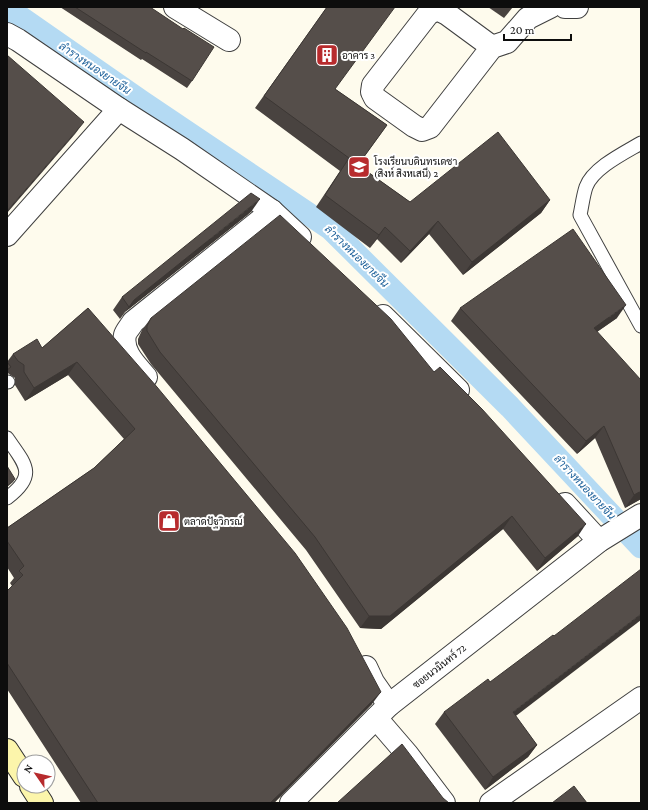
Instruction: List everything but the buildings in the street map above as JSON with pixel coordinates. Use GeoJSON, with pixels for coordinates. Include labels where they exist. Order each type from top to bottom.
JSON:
{"type":"FeatureCollection","features":[{"type":"Feature","properties":{"kind":"main road"},"geometry":{"type":"LineString","coordinates":[[7,750],[16,764]]}},
{"type":"Feature","properties":{"kind":"main road"},"geometry":{"type":"LineString","coordinates":[[36,794],[42,803]]}},
{"type":"Feature","properties":{"kind":"street"},"geometry":{"type":"LineString","coordinates":[[175,7],[230,40]]}},
{"type":"Feature","properties":{"kind":"street"},"geometry":{"type":"LineString","coordinates":[[492,47],[447,14],[437,9],[428,14],[373,85],[372,92],[375,98],[414,126],[422,130],[430,127],[492,47],[507,42],[528,18],[550,7]]}},
{"type":"Feature","properties":{"kind":"street"},"geometry":{"type":"LineString","coordinates":[[565,7],[577,7]]}},
{"type":"Feature","properties":{"kind":"street"},"geometry":{"type":"LineString","coordinates":[[7,34],[118,109],[182,149],[272,211],[312,249]]}},
{"type":"Feature","properties":{"kind":"street"},"geometry":{"type":"LineString","coordinates":[[7,235],[118,109]]}},
{"type":"Feature","properties":{"kind":"street"},"geometry":{"type":"LineString","coordinates":[[160,394],[129,357],[124,343],[125,334],[133,322],[272,211]]}},
{"type":"Feature","properties":{"kind":"street"},"geometry":{"type":"LineString","coordinates":[[370,303],[471,402]]}},
{"type":"Feature","properties":{"kind":"street"},"geometry":{"type":"LineString","coordinates":[[551,488],[606,536]]}},
{"type":"Feature","properties":{"kind":"street","name":"ซอยนวมินทร์ 72"},"geometry":{"type":"LineString","coordinates":[[291,803],[383,711],[606,536],[637,517]]}},
{"type":"Feature","properties":{"kind":"street"},"geometry":{"type":"LineString","coordinates":[[357,649],[373,682],[383,711],[407,754],[444,803]]}},
{"type":"Feature","properties":{"kind":"street"},"geometry":{"type":"LineString","coordinates":[[491,803],[641,698]]}},
{"type":"Feature","properties":{"kind":"lane"},"geometry":{"type":"LineString","coordinates":[[641,143],[598,170],[586,186],[580,215],[641,326]]}},
{"type":"Feature","properties":{"kind":"lane"},"geometry":{"type":"LineString","coordinates":[[7,438],[24,462],[26,474],[22,486],[7,498]]}},
{"type":"Feature","properties":{"kind":"waterway","name":"ลำรางหนองยายจีน"},"geometry":{"type":"LineString","coordinates":[[7,8],[142,102],[331,229],[510,407],[641,547]]}},
{"type":"Feature","properties":{"kind":"place","name":"อาคาร 3"},"geometry":{"type":"Point","coordinates":[327,55]}},
{"type":"Feature","properties":{"kind":"place","name":"โรงเรียนบดินทรเดชา (สิงห์ สิงหเสนี) 2"},"geometry":{"type":"Point","coordinates":[359,167]}},
{"type":"Feature","properties":{"kind":"place","name":"ตลาดปัฐวิกรณ์"},"geometry":{"type":"Point","coordinates":[169,521]}}]}
